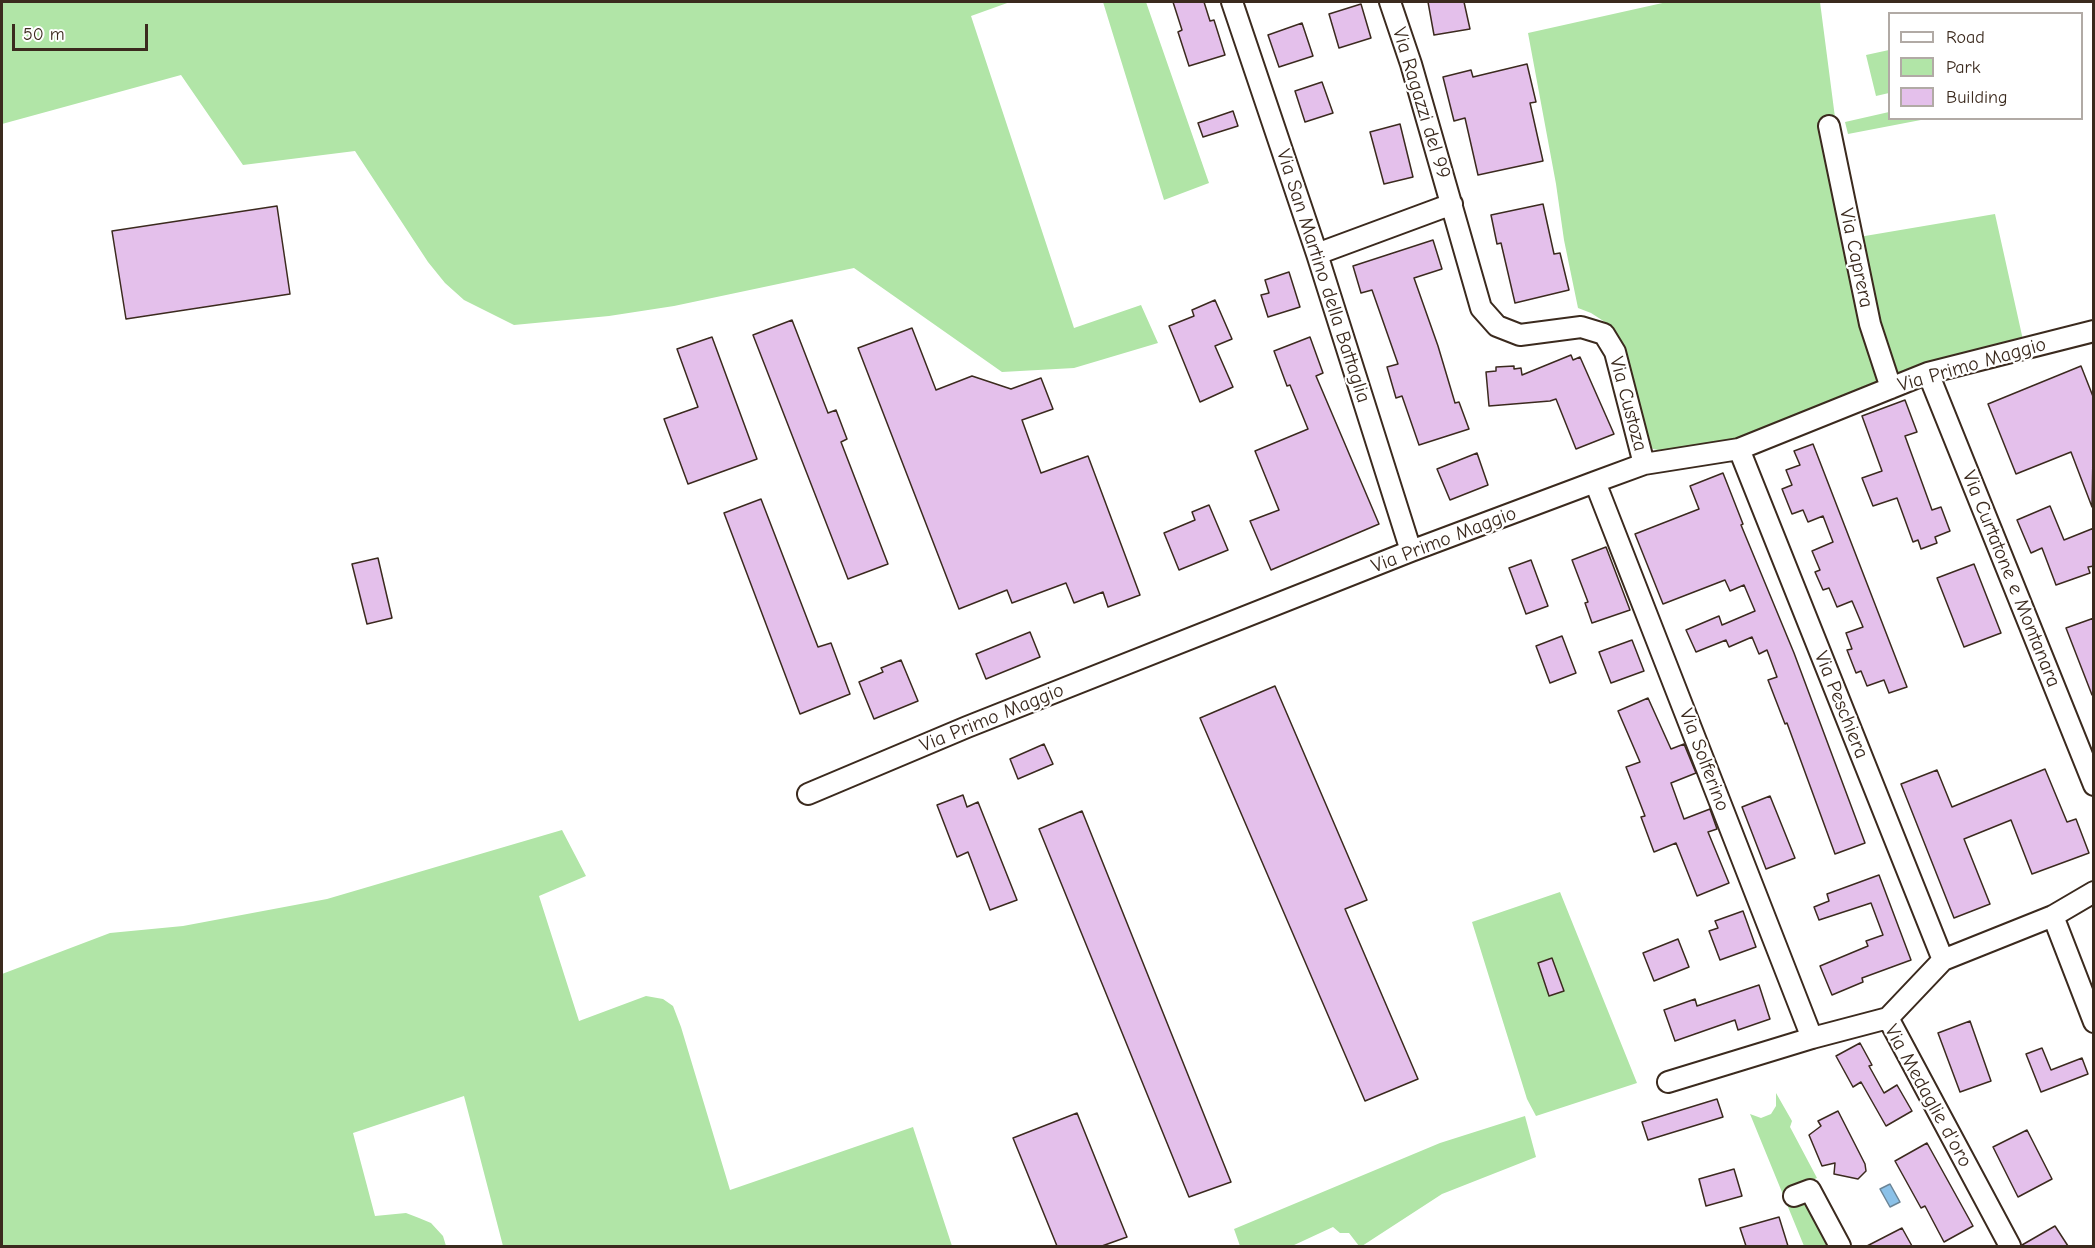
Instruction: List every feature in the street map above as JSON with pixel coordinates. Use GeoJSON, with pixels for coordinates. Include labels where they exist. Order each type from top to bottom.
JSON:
{"type":"FeatureCollection","features":[{"type":"Feature","properties":{"kind":"street","name":"Via San Martino della Battaglia"},"geometry":{"type":"LineString","coordinates":[[1232,2],[1317,254],[1411,551]]}},
{"type":"Feature","properties":{"kind":"street","name":"Via Ragazzi del 99"},"geometry":{"type":"LineString","coordinates":[[1390,2],[1411,64],[1481,309],[1497,326],[1520,335],[1581,327]]}},
{"type":"Feature","properties":{"kind":"street","name":"Via Caprera"},"geometry":{"type":"LineString","coordinates":[[1830,126],[1870,324],[1891,388]]}},
{"type":"Feature","properties":{"kind":"street"},"geometry":{"type":"LineString","coordinates":[[1317,254],[1452,204]]}},
{"type":"Feature","properties":{"kind":"street","name":"Via Custoza"},"geometry":{"type":"LineString","coordinates":[[1581,327],[1604,334],[1615,352],[1644,464]]}},
{"type":"Feature","properties":{"kind":"street","name":"Via Primo Maggio"},"geometry":{"type":"LineString","coordinates":[[808,794],[967,727],[1411,551],[1594,482],[1644,464],[1739,449],[1928,373],[2094,331]]}},
{"type":"Feature","properties":{"kind":"street","name":"Via Curtatone e Montanara"},"geometry":{"type":"LineString","coordinates":[[1928,373],[2094,785]]}},
{"type":"Feature","properties":{"kind":"street","name":"Via Peschiera"},"geometry":{"type":"LineString","coordinates":[[1739,449],[1943,960]]}},
{"type":"Feature","properties":{"kind":"street","name":"Via Solferino"},"geometry":{"type":"LineString","coordinates":[[1594,482],[1812,1038]]}},
{"type":"Feature","properties":{"kind":"street"},"geometry":{"type":"LineString","coordinates":[[1888,1018],[1943,960],[2053,916],[2094,892]]}},
{"type":"Feature","properties":{"kind":"street"},"geometry":{"type":"LineString","coordinates":[[2053,916],[2094,1022]]}},
{"type":"Feature","properties":{"kind":"street","name":"Via Medaglie d'oro"},"geometry":{"type":"LineString","coordinates":[[1668,1082],[1812,1038],[1888,1018],[2010,1246]]}},
{"type":"Feature","properties":{"kind":"street"},"geometry":{"type":"LineString","coordinates":[[1794,1196],[1810,1190],[1840,1246]]}},
{"type":"Feature","properties":{"kind":"green space"},"geometry":{"type":"Polygon","coordinates":[[[2,2],[1010,2],[971,16],[1074,328],[1141,305],[1158,343],[1074,368],[1002,372],[854,268],[674,306],[609,316],[514,325],[464,300],[445,283],[428,262],[355,151],[243,165],[181,75],[2,124],[2,2]]]}},
{"type":"Feature","properties":{"kind":"green space"},"geometry":{"type":"Polygon","coordinates":[[[1103,2],[1146,2],[1209,183],[1164,200],[1103,2]]]}},
{"type":"Feature","properties":{"kind":"green space"},"geometry":{"type":"Polygon","coordinates":[[[1667,2],[1820,2],[1843,179],[1881,380],[1732,442],[1668,452],[1653,449],[1644,441],[1622,342],[1605,322],[1578,308],[1528,33],[1667,2]]]}},
{"type":"Feature","properties":{"kind":"green space"},"geometry":{"type":"Polygon","coordinates":[[[1888,50],[1888,93],[1876,96],[1866,55],[1888,50]]]}},
{"type":"Feature","properties":{"kind":"green space"},"geometry":{"type":"Polygon","coordinates":[[[1888,112],[1888,120],[1921,120],[1848,134],[1845,122],[1888,112]]]}},
{"type":"Feature","properties":{"kind":"green space"},"geometry":{"type":"Polygon","coordinates":[[[1995,214],[2023,340],[1892,375],[1859,237],[1995,214]]]}},
{"type":"Feature","properties":{"kind":"green space"},"geometry":{"type":"Polygon","coordinates":[[[562,830],[586,876],[539,896],[579,1021],[646,996],[663,999],[673,1006],[730,1190],[913,1127],[952,1246],[503,1246],[464,1096],[353,1133],[375,1216],[406,1213],[431,1223],[443,1236],[446,1246],[2,1246],[2,974],[110,933],[183,926],[327,899],[562,830]]]}},
{"type":"Feature","properties":{"kind":"green space"},"geometry":{"type":"Polygon","coordinates":[[[1560,892],[1637,1083],[1536,1116],[1527,1099],[1472,922],[1560,892]]]}},
{"type":"Feature","properties":{"kind":"green space"},"geometry":{"type":"Polygon","coordinates":[[[1776,1093],[1792,1121],[1790,1127],[1817,1178],[1803,1184],[1836,1246],[1804,1246],[1750,1114],[1761,1118],[1771,1114],[1776,1106],[1776,1093]]]}},
{"type":"Feature","properties":{"kind":"green space"},"geometry":{"type":"Polygon","coordinates":[[[1525,1116],[1536,1157],[1442,1194],[1362,1246],[1359,1246],[1349,1233],[1340,1233],[1333,1227],[1292,1246],[1240,1246],[1234,1229],[1440,1143],[1525,1116]]]}},
{"type":"Feature","properties":{"kind":"water"},"geometry":{"type":"Polygon","coordinates":[[[1890,1184],[1900,1202],[1890,1207],[1880,1189],[1890,1184]]]}},
{"type":"Feature","properties":{"kind":"building"},"geometry":{"type":"Polygon","coordinates":[[[1173,2],[1204,2],[1210,21],[1214,20],[1225,55],[1189,66],[1178,32],[1182,30],[1173,2]]]}},
{"type":"Feature","properties":{"kind":"building"},"geometry":{"type":"Polygon","coordinates":[[[1428,2],[1464,2],[1470,29],[1434,35],[1428,2]]]}},
{"type":"Feature","properties":{"kind":"building"},"geometry":{"type":"Polygon","coordinates":[[[1361,4],[1371,38],[1339,48],[1329,14],[1361,4]]]}},
{"type":"Feature","properties":{"kind":"building"},"geometry":{"type":"Polygon","coordinates":[[[1302,23],[1313,56],[1279,67],[1268,35],[1302,23]]]}},
{"type":"Feature","properties":{"kind":"building"},"geometry":{"type":"Polygon","coordinates":[[[1527,64],[1536,102],[1530,103],[1543,161],[1478,175],[1465,118],[1454,121],[1443,77],[1471,70],[1473,77],[1527,64]]]}},
{"type":"Feature","properties":{"kind":"building"},"geometry":{"type":"Polygon","coordinates":[[[1322,82],[1333,113],[1305,122],[1295,91],[1322,82]]]}},
{"type":"Feature","properties":{"kind":"building"},"geometry":{"type":"Polygon","coordinates":[[[1233,111],[1238,126],[1203,137],[1198,123],[1233,111]]]}},
{"type":"Feature","properties":{"kind":"building"},"geometry":{"type":"Polygon","coordinates":[[[1400,124],[1413,177],[1384,184],[1370,132],[1400,124]]]}},
{"type":"Feature","properties":{"kind":"building"},"geometry":{"type":"Polygon","coordinates":[[[1543,204],[1554,254],[1560,253],[1569,290],[1515,303],[1501,243],[1497,244],[1491,215],[1543,204]]]}},
{"type":"Feature","properties":{"kind":"building"},"geometry":{"type":"Polygon","coordinates":[[[277,206],[290,294],[126,319],[112,231],[277,206]]]}},
{"type":"Feature","properties":{"kind":"building"},"geometry":{"type":"Polygon","coordinates":[[[1433,240],[1442,269],[1414,278],[1455,403],[1459,402],[1469,429],[1419,445],[1402,396],[1396,398],[1387,367],[1398,364],[1372,290],[1361,293],[1353,266],[1433,240]]]}},
{"type":"Feature","properties":{"kind":"building"},"geometry":{"type":"Polygon","coordinates":[[[1289,272],[1300,307],[1268,317],[1261,295],[1269,293],[1265,280],[1289,272]]]}},
{"type":"Feature","properties":{"kind":"building"},"geometry":{"type":"Polygon","coordinates":[[[1215,300],[1232,339],[1215,346],[1233,387],[1200,402],[1169,326],[1194,316],[1192,310],[1215,300]]]}},
{"type":"Feature","properties":{"kind":"building"},"geometry":{"type":"Polygon","coordinates":[[[792,320],[828,413],[836,410],[847,439],[841,442],[888,564],[848,579],[753,335],[792,320]]]}},
{"type":"Feature","properties":{"kind":"building"},"geometry":{"type":"Polygon","coordinates":[[[912,328],[936,390],[972,376],[1011,389],[1041,378],[1053,409],[1022,420],[1041,473],[1088,456],[1140,595],[1108,607],[1103,592],[1074,603],[1066,583],[1012,603],[1007,590],[959,609],[858,348],[912,328]]]}},
{"type":"Feature","properties":{"kind":"building"},"geometry":{"type":"Polygon","coordinates":[[[712,337],[757,459],[688,484],[664,419],[698,407],[677,349],[712,337]]]}},
{"type":"Feature","properties":{"kind":"building"},"geometry":{"type":"Polygon","coordinates":[[[1310,337],[1323,373],[1316,376],[1379,524],[1271,570],[1250,521],[1279,510],[1255,451],[1308,429],[1290,385],[1287,386],[1274,351],[1310,337]]]}},
{"type":"Feature","properties":{"kind":"building"},"geometry":{"type":"Polygon","coordinates":[[[1571,355],[1573,360],[1580,357],[1614,434],[1576,449],[1556,399],[1489,406],[1486,372],[1496,371],[1496,367],[1514,366],[1514,369],[1521,368],[1522,375],[1571,355]]]}},
{"type":"Feature","properties":{"kind":"building"},"geometry":{"type":"Polygon","coordinates":[[[2081,366],[2094,399],[2092,507],[2071,452],[2016,474],[1988,404],[2081,366]]]}},
{"type":"Feature","properties":{"kind":"building"},"geometry":{"type":"Polygon","coordinates":[[[1905,400],[1917,432],[1905,436],[1932,510],[1941,507],[1950,531],[1935,537],[1937,543],[1921,549],[1918,540],[1913,542],[1897,498],[1873,506],[1862,478],[1882,471],[1862,416],[1905,400]]]}},
{"type":"Feature","properties":{"kind":"building"},"geometry":{"type":"Polygon","coordinates":[[[1813,444],[1907,687],[1889,693],[1884,680],[1867,686],[1861,671],[1856,673],[1847,650],[1852,649],[1846,633],[1863,627],[1852,601],[1837,607],[1829,588],[1823,590],[1815,572],[1820,570],[1812,551],[1833,542],[1823,516],[1808,522],[1803,510],[1792,514],[1782,489],[1792,485],[1786,470],[1800,465],[1794,451],[1813,444]]]}},
{"type":"Feature","properties":{"kind":"building"},"geometry":{"type":"Polygon","coordinates":[[[1477,453],[1488,485],[1450,500],[1437,469],[1477,453]]]}},
{"type":"Feature","properties":{"kind":"building"},"geometry":{"type":"Polygon","coordinates":[[[1723,473],[1743,524],[1741,525],[1794,653],[1865,843],[1835,854],[1787,723],[1785,724],[1768,680],[1777,677],[1767,650],[1759,654],[1752,637],[1729,647],[1726,640],[1696,652],[1686,630],[1719,616],[1722,625],[1755,611],[1744,585],[1730,591],[1725,580],[1663,604],[1635,534],[1699,509],[1690,486],[1723,473]]]}},
{"type":"Feature","properties":{"kind":"building"},"geometry":{"type":"Polygon","coordinates":[[[761,499],[818,647],[831,643],[850,694],[800,714],[724,513],[761,499]]]}},
{"type":"Feature","properties":{"kind":"building"},"geometry":{"type":"Polygon","coordinates":[[[1209,505],[1228,550],[1179,570],[1164,533],[1195,520],[1192,512],[1209,505]]]}},
{"type":"Feature","properties":{"kind":"building"},"geometry":{"type":"Polygon","coordinates":[[[2050,506],[2064,540],[2094,528],[2094,566],[2088,567],[2090,573],[2056,585],[2042,548],[2031,553],[2017,520],[2050,506]]]}},
{"type":"Feature","properties":{"kind":"building"},"geometry":{"type":"Polygon","coordinates":[[[1606,547],[1630,610],[1592,623],[1585,603],[1588,602],[1572,560],[1606,547]]]}},
{"type":"Feature","properties":{"kind":"building"},"geometry":{"type":"Polygon","coordinates":[[[378,558],[392,618],[367,624],[352,564],[378,558]]]}},
{"type":"Feature","properties":{"kind":"building"},"geometry":{"type":"Polygon","coordinates":[[[1531,560],[1548,606],[1526,614],[1509,568],[1531,560]]]}},
{"type":"Feature","properties":{"kind":"building"},"geometry":{"type":"Polygon","coordinates":[[[1974,564],[2001,633],[1964,647],[1937,578],[1974,564]]]}},
{"type":"Feature","properties":{"kind":"building"},"geometry":{"type":"Polygon","coordinates":[[[2094,618],[2094,695],[2092,695],[2066,628],[2094,618]]]}},
{"type":"Feature","properties":{"kind":"building"},"geometry":{"type":"Polygon","coordinates":[[[1030,632],[1040,657],[986,679],[976,654],[1030,632]]]}},
{"type":"Feature","properties":{"kind":"building"},"geometry":{"type":"Polygon","coordinates":[[[1562,636],[1576,673],[1550,683],[1536,646],[1562,636]]]}},
{"type":"Feature","properties":{"kind":"building"},"geometry":{"type":"Polygon","coordinates":[[[1632,640],[1644,671],[1611,683],[1599,652],[1632,640]]]}},
{"type":"Feature","properties":{"kind":"building"},"geometry":{"type":"Polygon","coordinates":[[[901,660],[918,701],[874,719],[859,682],[883,672],[881,668],[901,660]]]}},
{"type":"Feature","properties":{"kind":"building"},"geometry":{"type":"Polygon","coordinates":[[[1275,686],[1367,900],[1345,909],[1418,1079],[1365,1101],[1200,718],[1275,686]]]}},
{"type":"Feature","properties":{"kind":"building"},"geometry":{"type":"Polygon","coordinates":[[[1648,698],[1671,749],[1684,744],[1696,773],[1671,783],[1684,819],[1710,809],[1717,829],[1708,832],[1729,883],[1697,896],[1676,843],[1654,852],[1641,817],[1645,816],[1626,767],[1640,762],[1618,711],[1648,698]]]}},
{"type":"Feature","properties":{"kind":"building"},"geometry":{"type":"Polygon","coordinates":[[[1044,744],[1053,764],[1018,779],[1010,759],[1044,744]]]}},
{"type":"Feature","properties":{"kind":"building"},"geometry":{"type":"Polygon","coordinates":[[[2045,769],[2067,822],[2076,819],[2089,853],[2032,874],[2011,820],[1964,839],[1990,904],[1954,918],[1901,784],[1937,770],[1952,807],[2045,769]]]}},
{"type":"Feature","properties":{"kind":"building"},"geometry":{"type":"Polygon","coordinates":[[[963,795],[967,807],[978,802],[1017,900],[990,910],[968,852],[957,857],[937,805],[963,795]]]}},
{"type":"Feature","properties":{"kind":"building"},"geometry":{"type":"Polygon","coordinates":[[[1770,796],[1795,858],[1766,869],[1742,807],[1770,796]]]}},
{"type":"Feature","properties":{"kind":"building"},"geometry":{"type":"Polygon","coordinates":[[[1082,811],[1231,1182],[1189,1197],[1039,829],[1082,811]]]}},
{"type":"Feature","properties":{"kind":"building"},"geometry":{"type":"Polygon","coordinates":[[[1879,875],[1911,960],[1862,978],[1863,982],[1832,995],[1820,966],[1868,946],[1866,941],[1883,935],[1871,903],[1819,920],[1814,907],[1829,901],[1827,894],[1879,875]]]}},
{"type":"Feature","properties":{"kind":"building"},"geometry":{"type":"Polygon","coordinates":[[[1743,911],[1756,947],[1720,960],[1709,931],[1718,928],[1715,921],[1743,911]]]}},
{"type":"Feature","properties":{"kind":"building"},"geometry":{"type":"Polygon","coordinates":[[[1678,939],[1689,967],[1654,981],[1643,953],[1678,939]]]}},
{"type":"Feature","properties":{"kind":"building"},"geometry":{"type":"Polygon","coordinates":[[[1552,958],[1564,991],[1549,996],[1538,963],[1552,958]]]}},
{"type":"Feature","properties":{"kind":"building"},"geometry":{"type":"Polygon","coordinates":[[[1759,985],[1770,1019],[1738,1030],[1735,1020],[1675,1041],[1664,1010],[1695,999],[1697,1006],[1759,985]]]}},
{"type":"Feature","properties":{"kind":"building"},"geometry":{"type":"Polygon","coordinates":[[[1970,1021],[1991,1081],[1960,1092],[1938,1033],[1970,1021]]]}},
{"type":"Feature","properties":{"kind":"building"},"geometry":{"type":"Polygon","coordinates":[[[1860,1043],[1872,1065],[1869,1066],[1884,1093],[1897,1085],[1912,1111],[1886,1126],[1861,1082],[1853,1087],[1836,1056],[1860,1043]]]}},
{"type":"Feature","properties":{"kind":"building"},"geometry":{"type":"Polygon","coordinates":[[[2042,1048],[2051,1070],[2082,1058],[2088,1074],[2041,1092],[2026,1054],[2042,1048]]]}},
{"type":"Feature","properties":{"kind":"building"},"geometry":{"type":"Polygon","coordinates":[[[1717,1099],[1723,1117],[1648,1140],[1642,1122],[1717,1099]]]}},
{"type":"Feature","properties":{"kind":"building"},"geometry":{"type":"Polygon","coordinates":[[[1838,1111],[1865,1164],[1866,1171],[1858,1179],[1834,1174],[1835,1163],[1822,1166],[1809,1135],[1821,1126],[1818,1121],[1838,1111]]]}},
{"type":"Feature","properties":{"kind":"building"},"geometry":{"type":"Polygon","coordinates":[[[1077,1113],[1127,1237],[1102,1246],[1057,1246],[1013,1138],[1077,1113]]]}},
{"type":"Feature","properties":{"kind":"building"},"geometry":{"type":"Polygon","coordinates":[[[2027,1130],[2052,1179],[2018,1197],[1993,1147],[2027,1130]]]}},
{"type":"Feature","properties":{"kind":"building"},"geometry":{"type":"Polygon","coordinates":[[[1927,1143],[1973,1226],[1944,1242],[1925,1206],[1921,1208],[1895,1161],[1927,1143]]]}},
{"type":"Feature","properties":{"kind":"building"},"geometry":{"type":"Polygon","coordinates":[[[1734,1169],[1742,1196],[1706,1206],[1699,1179],[1734,1169]]]}},
{"type":"Feature","properties":{"kind":"building"},"geometry":{"type":"Polygon","coordinates":[[[1779,1217],[1788,1246],[1746,1246],[1740,1228],[1779,1217]]]}},
{"type":"Feature","properties":{"kind":"building"},"geometry":{"type":"Polygon","coordinates":[[[2055,1226],[2068,1246],[2022,1246],[2022,1245],[2055,1226]]]}},
{"type":"Feature","properties":{"kind":"building"},"geometry":{"type":"Polygon","coordinates":[[[1902,1228],[1912,1246],[1867,1246],[1902,1228]]]}}]}
